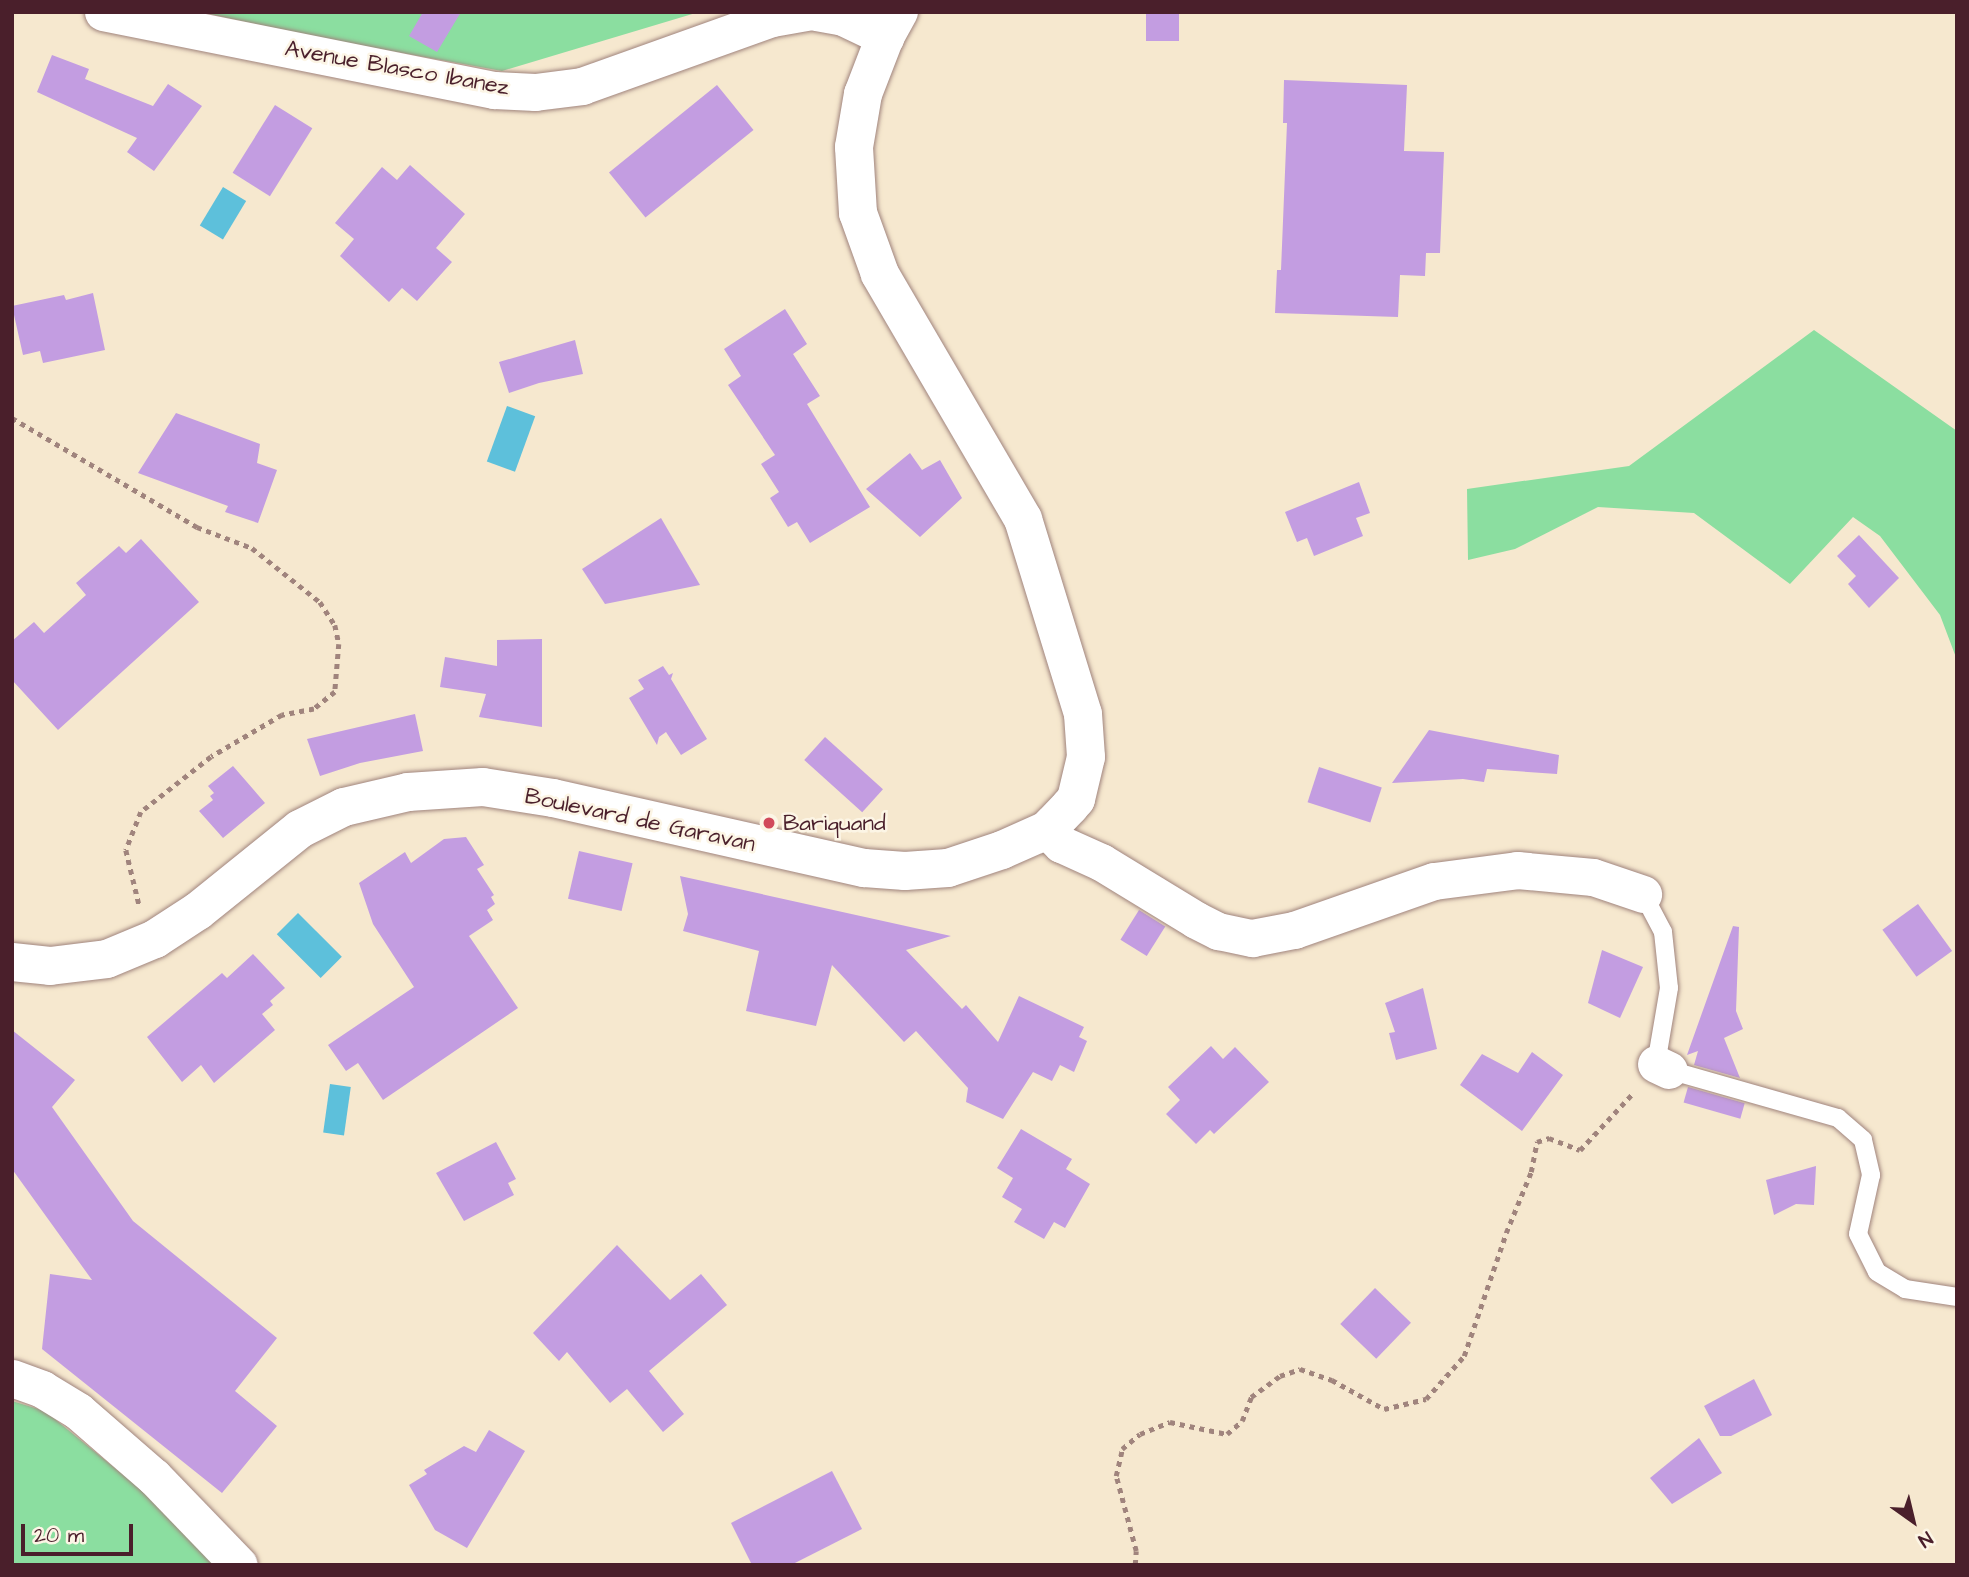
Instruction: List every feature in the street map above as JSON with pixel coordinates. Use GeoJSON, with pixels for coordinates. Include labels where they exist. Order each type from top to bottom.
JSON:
{"type":"FeatureCollection","features":[{"type":"Feature","properties":{"kind":"street","name":"Avenue Blasco Ibanez"},"geometry":{"type":"LineString","coordinates":[[103,12],[494,90],[535,92],[582,86],[772,18],[807,12]]}},
{"type":"Feature","properties":{"kind":"street"},"geometry":{"type":"LineString","coordinates":[[816,12],[892,24]]}},
{"type":"Feature","properties":{"kind":"street","name":"Boulevard de Garavan"},"geometry":{"type":"LineString","coordinates":[[12,962],[50,966],[107,959],[155,939],[198,911],[300,829],[344,807],[408,792],[483,787],[553,798],[864,868],[905,871],[948,868],[1002,850],[1047,830],[1076,799],[1086,757],[1083,714],[1051,605],[1023,519],[880,274],[858,213],[854,147],[863,94],[892,24]]}},
{"type":"Feature","properties":{"kind":"street"},"geometry":{"type":"LineString","coordinates":[[1047,830],[1061,844],[1101,862],[1196,920],[1218,931],[1252,938],[1294,930],[1434,881],[1517,870],[1593,877],[1643,894]]}},
{"type":"Feature","properties":{"kind":"street"},"geometry":{"type":"LineString","coordinates":[[12,1378],[43,1390],[78,1411],[154,1477],[239,1565]]}},
{"type":"Feature","properties":{"kind":"lane"},"geometry":{"type":"LineString","coordinates":[[1643,894],[1663,932],[1669,988],[1663,1067],[1838,1118],[1863,1140],[1871,1175],[1858,1234],[1877,1272],[1905,1289],[1957,1297]]}},
{"type":"Feature","properties":{"kind":"path"},"geometry":{"type":"LineString","coordinates":[[12,418],[197,527],[252,548],[320,602],[335,625],[339,643],[335,692],[314,709],[282,715],[211,757],[161,793],[141,812],[126,850],[140,908],[155,939]]}},
{"type":"Feature","properties":{"kind":"path"},"geometry":{"type":"LineString","coordinates":[[1135,1565],[1136,1551],[1116,1476],[1122,1449],[1140,1434],[1170,1422],[1227,1434],[1242,1421],[1251,1397],[1280,1376],[1300,1369],[1332,1380],[1384,1409],[1426,1399],[1464,1356],[1506,1233],[1531,1172],[1537,1142],[1549,1138],[1580,1150],[1631,1096]]}},
{"type":"Feature","properties":{"kind":"green space"},"geometry":{"type":"Polygon","coordinates":[[[200,12],[699,12],[502,71],[319,38],[200,12]]]}},
{"type":"Feature","properties":{"kind":"green space"},"geometry":{"type":"Polygon","coordinates":[[[1814,330],[1957,431],[1957,660],[1940,615],[1880,536],[1853,517],[1790,584],[1694,513],[1598,507],[1515,549],[1468,560],[1467,489],[1629,466],[1814,330]]]}},
{"type":"Feature","properties":{"kind":"green space"},"geometry":{"type":"Polygon","coordinates":[[[12,1401],[45,1411],[160,1505],[215,1565],[12,1565],[12,1401]]]}},
{"type":"Feature","properties":{"kind":"water"},"geometry":{"type":"Polygon","coordinates":[[[223,187],[246,201],[223,239],[200,226],[223,187]]]}},
{"type":"Feature","properties":{"kind":"water"},"geometry":{"type":"Polygon","coordinates":[[[507,406],[535,416],[515,472],[487,461],[507,406]]]}},
{"type":"Feature","properties":{"kind":"water"},"geometry":{"type":"Polygon","coordinates":[[[298,913],[342,957],[321,978],[277,934],[298,913]]]}},
{"type":"Feature","properties":{"kind":"water"},"geometry":{"type":"Polygon","coordinates":[[[330,1084],[351,1087],[344,1135],[323,1133],[330,1084]]]}},
{"type":"Feature","properties":{"kind":"building"},"geometry":{"type":"Polygon","coordinates":[[[423,12],[461,12],[437,52],[409,36],[423,12]]]}},
{"type":"Feature","properties":{"kind":"building"},"geometry":{"type":"Polygon","coordinates":[[[1146,12],[1179,12],[1179,41],[1146,41],[1146,12]]]}},
{"type":"Feature","properties":{"kind":"building"},"geometry":{"type":"Polygon","coordinates":[[[52,55],[89,69],[85,79],[153,106],[168,84],[202,106],[154,171],[127,152],[137,138],[37,92],[52,55]]]}},
{"type":"Feature","properties":{"kind":"building"},"geometry":{"type":"Polygon","coordinates":[[[1284,80],[1407,85],[1404,151],[1444,152],[1440,253],[1426,253],[1425,276],[1400,275],[1398,317],[1275,313],[1277,270],[1281,270],[1287,123],[1283,123],[1284,80]]]}},
{"type":"Feature","properties":{"kind":"building"},"geometry":{"type":"Polygon","coordinates":[[[717,85],[754,130],[645,218],[609,172],[717,85]]]}},
{"type":"Feature","properties":{"kind":"building"},"geometry":{"type":"Polygon","coordinates":[[[275,105],[312,128],[270,196],[233,173],[275,105]]]}},
{"type":"Feature","properties":{"kind":"building"},"geometry":{"type":"Polygon","coordinates":[[[410,165],[465,214],[436,248],[452,262],[417,301],[402,288],[389,302],[340,256],[354,239],[335,223],[382,167],[397,180],[410,165]]]}},
{"type":"Feature","properties":{"kind":"building"},"geometry":{"type":"Polygon","coordinates":[[[93,293],[105,350],[43,363],[40,351],[23,355],[12,306],[64,295],[66,300],[93,293]]]}},
{"type":"Feature","properties":{"kind":"building"},"geometry":{"type":"Polygon","coordinates":[[[785,309],[807,344],[793,354],[820,396],[807,404],[870,507],[810,543],[797,522],[788,527],[770,498],[779,492],[761,464],[775,455],[728,385],[741,376],[724,349],[785,309]]]}},
{"type":"Feature","properties":{"kind":"building"},"geometry":{"type":"Polygon","coordinates":[[[575,340],[583,374],[539,383],[509,393],[499,362],[575,340]]]}},
{"type":"Feature","properties":{"kind":"building"},"geometry":{"type":"Polygon","coordinates":[[[176,413],[260,444],[257,463],[277,470],[258,523],[225,512],[228,506],[138,473],[176,413]]]}},
{"type":"Feature","properties":{"kind":"building"},"geometry":{"type":"Polygon","coordinates":[[[910,453],[922,470],[940,460],[962,498],[920,537],[866,489],[910,453]]]}},
{"type":"Feature","properties":{"kind":"building"},"geometry":{"type":"Polygon","coordinates":[[[1359,482],[1370,513],[1356,518],[1363,536],[1314,556],[1307,538],[1297,542],[1285,512],[1359,482]]]}},
{"type":"Feature","properties":{"kind":"building"},"geometry":{"type":"Polygon","coordinates":[[[661,518],[700,585],[605,604],[582,569],[661,518]]]}},
{"type":"Feature","properties":{"kind":"building"},"geometry":{"type":"Polygon","coordinates":[[[1859,535],[1899,578],[1869,608],[1848,584],[1856,576],[1837,556],[1859,535]]]}},
{"type":"Feature","properties":{"kind":"building"},"geometry":{"type":"Polygon","coordinates":[[[141,539],[199,602],[58,730],[12,680],[12,641],[34,622],[44,633],[86,595],[76,583],[119,546],[126,553],[141,539]]]}},
{"type":"Feature","properties":{"kind":"building"},"geometry":{"type":"Polygon","coordinates":[[[542,639],[542,727],[479,717],[486,694],[440,687],[445,657],[497,666],[497,640],[542,639]]]}},
{"type":"Feature","properties":{"kind":"building"},"geometry":{"type":"Polygon","coordinates":[[[663,666],[669,675],[673,673],[671,679],[707,739],[681,755],[666,732],[659,737],[657,745],[629,698],[644,689],[638,680],[663,666]]]}},
{"type":"Feature","properties":{"kind":"building"},"geometry":{"type":"Polygon","coordinates":[[[415,714],[423,751],[360,763],[320,776],[307,739],[415,714]]]}},
{"type":"Feature","properties":{"kind":"building"},"geometry":{"type":"Polygon","coordinates":[[[1429,730],[1559,755],[1557,774],[1487,769],[1484,782],[1463,779],[1392,783],[1429,730]]]}},
{"type":"Feature","properties":{"kind":"building"},"geometry":{"type":"Polygon","coordinates":[[[825,737],[883,789],[862,812],[804,760],[825,737]]]}},
{"type":"Feature","properties":{"kind":"building"},"geometry":{"type":"Polygon","coordinates":[[[233,766],[265,803],[223,838],[199,811],[213,800],[210,796],[214,793],[208,786],[233,766]]]}},
{"type":"Feature","properties":{"kind":"building"},"geometry":{"type":"Polygon","coordinates":[[[1319,767],[1382,787],[1370,823],[1308,802],[1319,767]]]}},
{"type":"Feature","properties":{"kind":"building"},"geometry":{"type":"Polygon","coordinates":[[[466,837],[484,865],[477,869],[494,895],[491,897],[495,904],[487,910],[493,920],[469,936],[518,1008],[383,1100],[358,1063],[346,1071],[328,1045],[414,987],[373,924],[359,883],[405,852],[411,863],[444,839],[466,837]]]}},
{"type":"Feature","properties":{"kind":"building"},"geometry":{"type":"Polygon","coordinates":[[[579,851],[633,863],[622,911],[568,899],[579,851]]]}},
{"type":"Feature","properties":{"kind":"building"},"geometry":{"type":"Polygon","coordinates":[[[680,876],[951,936],[906,950],[962,1009],[966,1005],[998,1042],[1019,996],[1084,1027],[1079,1037],[1087,1041],[1074,1072],[1060,1065],[1052,1081],[1033,1072],[1003,1119],[966,1102],[968,1088],[916,1031],[904,1042],[832,965],[816,1026],[746,1011],[759,951],[683,931],[688,914],[680,876]]]}},
{"type":"Feature","properties":{"kind":"building"},"geometry":{"type":"Polygon","coordinates":[[[1918,904],[1952,951],[1916,977],[1882,930],[1918,904]]]}},
{"type":"Feature","properties":{"kind":"building"},"geometry":{"type":"Polygon","coordinates":[[[1139,910],[1165,926],[1147,956],[1120,940],[1139,910]]]}},
{"type":"Feature","properties":{"kind":"building"},"geometry":{"type":"Polygon","coordinates":[[[1733,926],[1739,927],[1736,1011],[1743,1029],[1724,1038],[1740,1078],[1694,1065],[1698,1051],[1687,1055],[1733,926]]]}},
{"type":"Feature","properties":{"kind":"building"},"geometry":{"type":"Polygon","coordinates":[[[1602,950],[1643,967],[1620,1018],[1588,1003],[1602,950]]]}},
{"type":"Feature","properties":{"kind":"building"},"geometry":{"type":"Polygon","coordinates":[[[253,954],[285,988],[270,1001],[273,1005],[262,1014],[275,1030],[214,1083],[201,1065],[182,1082],[147,1037],[222,973],[227,978],[253,954]]]}},
{"type":"Feature","properties":{"kind":"building"},"geometry":{"type":"Polygon","coordinates":[[[1423,988],[1437,1049],[1396,1060],[1389,1033],[1395,1032],[1385,1003],[1423,988]]]}},
{"type":"Feature","properties":{"kind":"building"},"geometry":{"type":"Polygon","coordinates":[[[12,1030],[75,1080],[52,1107],[133,1221],[277,1338],[235,1391],[277,1426],[222,1493],[42,1349],[50,1274],[92,1280],[12,1169],[12,1030]]]}},
{"type":"Feature","properties":{"kind":"building"},"geometry":{"type":"Polygon","coordinates":[[[1211,1046],[1223,1059],[1235,1047],[1269,1082],[1214,1134],[1210,1130],[1196,1144],[1166,1114],[1180,1100],[1168,1087],[1211,1046]]]}},
{"type":"Feature","properties":{"kind":"building"},"geometry":{"type":"Polygon","coordinates":[[[1532,1052],[1563,1075],[1522,1131],[1460,1085],[1482,1054],[1518,1073],[1532,1052]]]}},
{"type":"Feature","properties":{"kind":"building"},"geometry":{"type":"Polygon","coordinates":[[[1688,1087],[1745,1103],[1740,1119],[1684,1102],[1688,1087]]]}},
{"type":"Feature","properties":{"kind":"building"},"geometry":{"type":"Polygon","coordinates":[[[1021,1129],[1072,1159],[1066,1169],[1090,1184],[1065,1228],[1054,1222],[1044,1239],[1014,1222],[1022,1209],[1002,1197],[1013,1178],[997,1168],[1021,1129]]]}},
{"type":"Feature","properties":{"kind":"building"},"geometry":{"type":"Polygon","coordinates":[[[496,1142],[516,1179],[508,1183],[514,1195],[464,1221],[436,1173],[496,1142]]]}},
{"type":"Feature","properties":{"kind":"building"},"geometry":{"type":"Polygon","coordinates":[[[1816,1166],[1814,1205],[1796,1204],[1774,1215],[1766,1180],[1816,1166]]]}},
{"type":"Feature","properties":{"kind":"building"},"geometry":{"type":"Polygon","coordinates":[[[617,1245],[670,1300],[701,1274],[727,1305],[649,1371],[684,1414],[663,1432],[627,1389],[610,1403],[567,1352],[559,1361],[533,1333],[617,1245]]]}},
{"type":"Feature","properties":{"kind":"building"},"geometry":{"type":"Polygon","coordinates":[[[1375,1288],[1411,1323],[1376,1359],[1340,1324],[1375,1288]]]}},
{"type":"Feature","properties":{"kind":"building"},"geometry":{"type":"Polygon","coordinates":[[[1754,1379],[1772,1415],[1731,1436],[1720,1436],[1704,1406],[1754,1379]]]}},
{"type":"Feature","properties":{"kind":"building"},"geometry":{"type":"Polygon","coordinates":[[[489,1430],[525,1451],[467,1548],[435,1530],[409,1485],[427,1474],[424,1470],[464,1446],[476,1452],[489,1430]]]}},
{"type":"Feature","properties":{"kind":"building"},"geometry":{"type":"Polygon","coordinates":[[[1699,1438],[1722,1473],[1672,1504],[1650,1478],[1699,1438]]]}},
{"type":"Feature","properties":{"kind":"building"},"geometry":{"type":"Polygon","coordinates":[[[832,1471],[862,1529],[791,1565],[752,1565],[731,1523],[832,1471]]]}},
{"type":"Feature","properties":{"kind":"place","name":"Bariquand"},"geometry":{"type":"Point","coordinates":[769,823]}}]}
